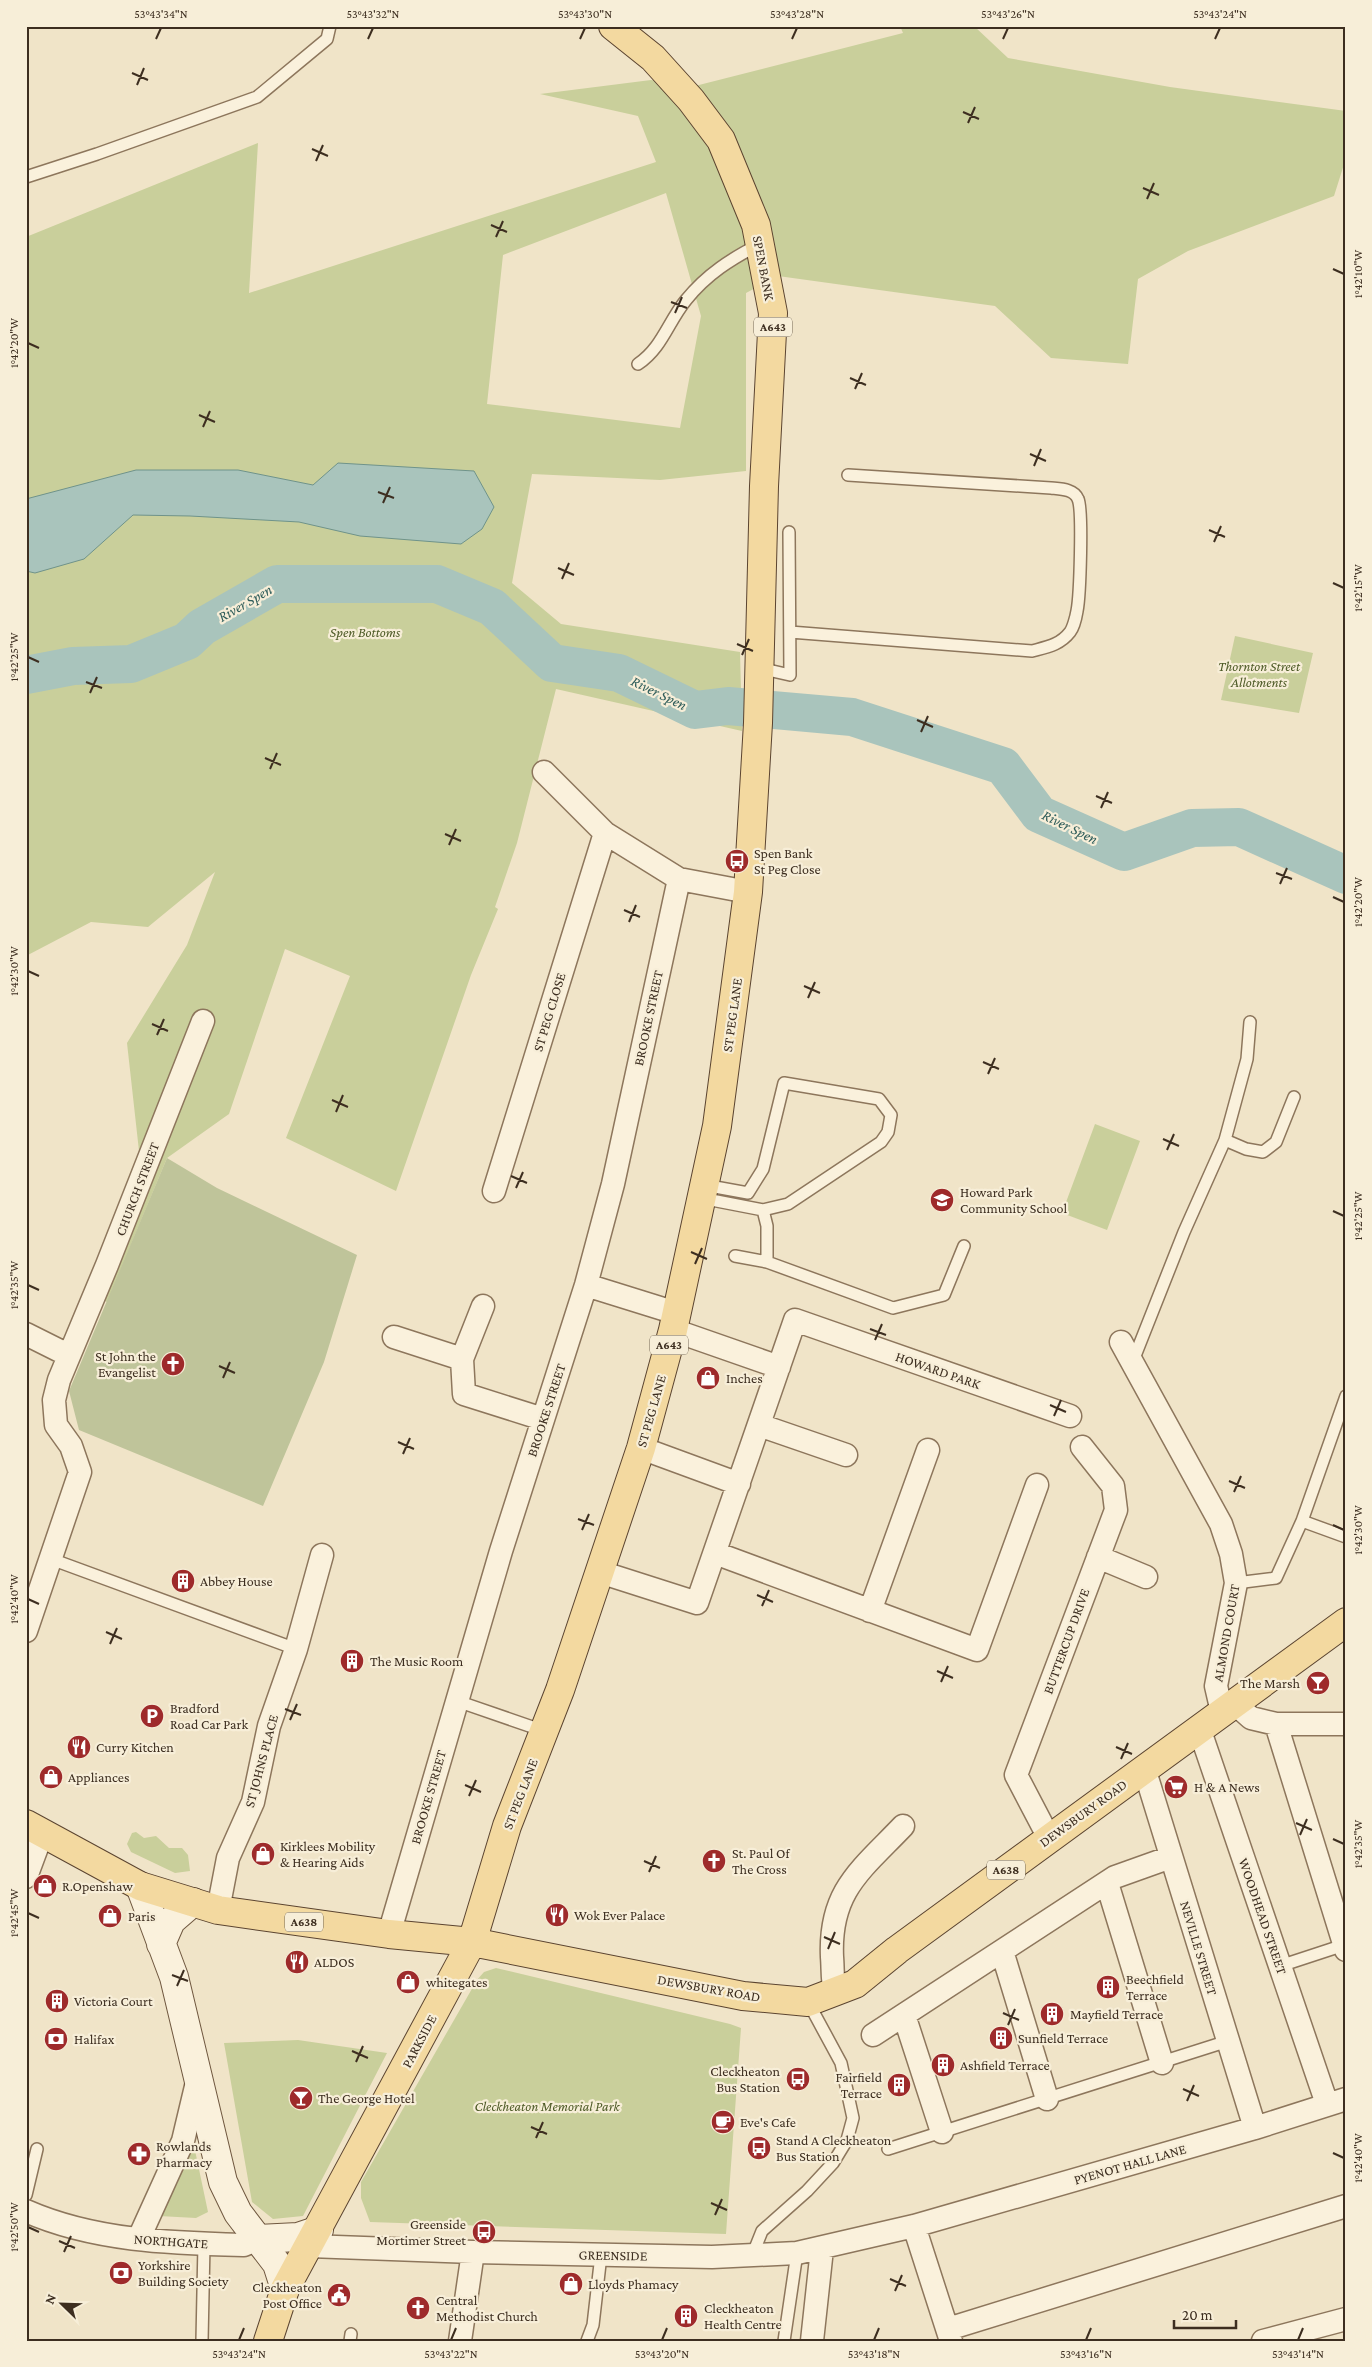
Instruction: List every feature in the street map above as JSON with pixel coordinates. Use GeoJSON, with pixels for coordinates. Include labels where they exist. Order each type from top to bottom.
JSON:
{"type":"FeatureCollection","features":[{"type":"Feature","properties":{"kind":"main road","name":"SPEN BANK"},"geometry":{"type":"LineString","coordinates":[[613,26],[654,58],[691,100],[720,140],[756,224],[773,312],[766,438],[758,674]]}},
{"type":"Feature","properties":{"kind":"main road","name":"ST PEG LANE"},"geometry":{"type":"LineString","coordinates":[[472,1942],[507,1826],[544,1730],[600,1572],[641,1448],[675,1321],[717,1126],[748,892],[758,723],[758,674]]}},
{"type":"Feature","properties":{"kind":"main road","name":"A638"},"geometry":{"type":"LineString","coordinates":[[1199,1728],[1346,1622]]}},
{"type":"Feature","properties":{"kind":"main road","name":"DEWSBURY ROAD"},"geometry":{"type":"LineString","coordinates":[[140,1886],[205,1906],[388,1934],[472,1942],[743,1996],[808,2002],[854,1984],[897,1950],[1199,1728]]}},
{"type":"Feature","properties":{"kind":"main road","name":"A638"},"geometry":{"type":"LineString","coordinates":[[34,1829],[140,1886]]}},
{"type":"Feature","properties":{"kind":"main road","name":"PARKSIDE"},"geometry":{"type":"LineString","coordinates":[[314,2238],[472,1942]]}},
{"type":"Feature","properties":{"kind":"main road","name":"A643"},"geometry":{"type":"LineString","coordinates":[[268,2341],[285,2289],[314,2238]]}},
{"type":"Feature","properties":{"kind":"street"},"geometry":{"type":"LineString","coordinates":[[544,772],[605,833],[679,879],[748,892]]}},
{"type":"Feature","properties":{"kind":"street","name":"ST PEG CLOSE"},"geometry":{"type":"LineString","coordinates":[[494,1192],[605,833]]}},
{"type":"Feature","properties":{"kind":"street","name":"BROOKE STREET"},"geometry":{"type":"LineString","coordinates":[[388,1934],[456,1701],[586,1285],[613,1184],[679,879]]}},
{"type":"Feature","properties":{"kind":"street","name":"CHURCH STREET"},"geometry":{"type":"LineString","coordinates":[[26,1631],[80,1472],[71,1446],[56,1425],[54,1400],[68,1355],[107,1265],[203,1021]]}},
{"type":"Feature","properties":{"kind":"street"},"geometry":{"type":"LineString","coordinates":[[586,1285],[675,1321],[779,1367]]}},
{"type":"Feature","properties":{"kind":"street"},"geometry":{"type":"LineString","coordinates":[[484,1306],[462,1359],[464,1394],[543,1419]]}},
{"type":"Feature","properties":{"kind":"street","name":"HOWARD PARK"},"geometry":{"type":"LineString","coordinates":[[600,1572],[698,1603],[795,1320],[1070,1416]]}},
{"type":"Feature","properties":{"kind":"street"},"geometry":{"type":"LineString","coordinates":[[26,1334],[68,1355]]}},
{"type":"Feature","properties":{"kind":"street"},"geometry":{"type":"LineString","coordinates":[[394,1336],[462,1359]]}},
{"type":"Feature","properties":{"kind":"street","name":"ALMOND COURT"},"geometry":{"type":"LineString","coordinates":[[1121,1342],[1221,1524],[1232,1554],[1236,1584],[1216,1686],[1228,1707]]}},
{"type":"Feature","properties":{"kind":"street"},"geometry":{"type":"LineString","coordinates":[[759,1425],[846,1455]]}},
{"type":"Feature","properties":{"kind":"street","name":"BUTTERCUP DRIVE"},"geometry":{"type":"LineString","coordinates":[[1049,1838],[1016,1776],[1116,1510],[1113,1486],[1082,1447]]}},
{"type":"Feature","properties":{"kind":"street"},"geometry":{"type":"LineString","coordinates":[[641,1448],[738,1484]]}},
{"type":"Feature","properties":{"kind":"street"},"geometry":{"type":"LineString","coordinates":[[870,1611],[928,1450]]}},
{"type":"Feature","properties":{"kind":"street"},"geometry":{"type":"LineString","coordinates":[[715,1553],[977,1650],[1037,1484]]}},
{"type":"Feature","properties":{"kind":"street","name":"ST JOHNS PLACE"},"geometry":{"type":"LineString","coordinates":[[205,1906],[253,1802],[269,1726],[296,1649],[322,1555]]}},
{"type":"Feature","properties":{"kind":"street"},"geometry":{"type":"LineString","coordinates":[[1098,1557],[1146,1577]]}},
{"type":"Feature","properties":{"kind":"street"},"geometry":{"type":"LineString","coordinates":[[1228,1707],[1251,1718],[1276,1724],[1346,1724]]}},
{"type":"Feature","properties":{"kind":"street"},"geometry":{"type":"LineString","coordinates":[[1276,1724],[1345,1948]]}},
{"type":"Feature","properties":{"kind":"street","name":"WOODHEAD STREET"},"geometry":{"type":"LineString","coordinates":[[1199,1728],[1280,1966],[1337,2102]]}},
{"type":"Feature","properties":{"kind":"street","name":"NEVILLE STREET"},"geometry":{"type":"LineString","coordinates":[[1144,1768],[1255,2128]]}},
{"type":"Feature","properties":{"kind":"street"},"geometry":{"type":"LineString","coordinates":[[835,1992],[831,1932],[838,1903],[856,1875],[903,1826]]}},
{"type":"Feature","properties":{"kind":"street"},"geometry":{"type":"LineString","coordinates":[[26,1877],[34,1829]]}},
{"type":"Feature","properties":{"kind":"street"},"geometry":{"type":"LineString","coordinates":[[873,2035],[1115,1877],[1172,1857]]}},
{"type":"Feature","properties":{"kind":"street"},"geometry":{"type":"LineString","coordinates":[[1107,1883],[1162,2063]]}},
{"type":"Feature","properties":{"kind":"street"},"geometry":{"type":"LineString","coordinates":[[140,1886],[174,1977],[223,2182],[238,2212],[277,2264],[285,2289]]}},
{"type":"Feature","properties":{"kind":"street"},"geometry":{"type":"LineString","coordinates":[[161,1944],[171,1921],[205,1906]]}},
{"type":"Feature","properties":{"kind":"street"},"geometry":{"type":"LineString","coordinates":[[1002,1951],[1047,2099]]}},
{"type":"Feature","properties":{"kind":"street"},"geometry":{"type":"LineString","coordinates":[[904,2015],[942,2132]]}},
{"type":"Feature","properties":{"kind":"street"},"geometry":{"type":"LineString","coordinates":[[139,2238],[183,2140],[198,2078]]}},
{"type":"Feature","properties":{"kind":"street","name":"PYENOT HALL LANE"},"geometry":{"type":"LineString","coordinates":[[914,2226],[1255,2128],[1337,2102]]}},
{"type":"Feature","properties":{"kind":"street"},"geometry":{"type":"LineString","coordinates":[[914,2226],[950,2335],[1346,2206]]}},
{"type":"Feature","properties":{"kind":"street","name":"NORTHGATE"},"geometry":{"type":"LineString","coordinates":[[26,2211],[56,2224],[108,2237],[244,2245],[258,2239],[314,2238]]}},
{"type":"Feature","properties":{"kind":"street","name":"GREENSIDE"},"geometry":{"type":"LineString","coordinates":[[314,2238],[473,2252],[752,2256],[822,2249],[914,2226]]}},
{"type":"Feature","properties":{"kind":"street"},"geometry":{"type":"LineString","coordinates":[[812,2341],[822,2249]]}},
{"type":"Feature","properties":{"kind":"street"},"geometry":{"type":"LineString","coordinates":[[460,2341],[473,2252]]}},
{"type":"Feature","properties":{"kind":"street"},"geometry":{"type":"LineString","coordinates":[[1263,2341],[1346,2319]]}},
{"type":"Feature","properties":{"kind":"lane"},"geometry":{"type":"LineString","coordinates":[[26,177],[97,154],[257,97],[326,39],[330,26]]}},
{"type":"Feature","properties":{"kind":"lane"},"geometry":{"type":"LineString","coordinates":[[638,364],[651,355],[686,301],[716,269],[760,244]]}},
{"type":"Feature","properties":{"kind":"lane"},"geometry":{"type":"LineString","coordinates":[[790,632],[1032,651],[1058,644],[1071,631],[1077,611],[1080,530],[1080,506],[1078,498],[1073,492],[1051,488],[848,475]]}},
{"type":"Feature","properties":{"kind":"lane"},"geometry":{"type":"LineString","coordinates":[[758,674],[790,675],[789,532]]}},
{"type":"Feature","properties":{"kind":"lane"},"geometry":{"type":"LineString","coordinates":[[1132,1363],[1184,1232],[1224,1140],[1247,1059],[1250,1022]]}},
{"type":"Feature","properties":{"kind":"lane"},"geometry":{"type":"LineString","coordinates":[[784,1083],[879,1099],[891,1115],[888,1132],[881,1142],[788,1204],[763,1210],[703,1192],[748,1193],[763,1169],[784,1083]]}},
{"type":"Feature","properties":{"kind":"lane"},"geometry":{"type":"LineString","coordinates":[[1224,1140],[1246,1149],[1262,1152],[1276,1142],[1294,1097]]}},
{"type":"Feature","properties":{"kind":"lane"},"geometry":{"type":"LineString","coordinates":[[763,1210],[767,1226],[767,1262]]}},
{"type":"Feature","properties":{"kind":"lane"},"geometry":{"type":"LineString","coordinates":[[735,1256],[767,1262],[893,1308],[944,1295],[964,1246]]}},
{"type":"Feature","properties":{"kind":"lane"},"geometry":{"type":"LineString","coordinates":[[1236,1584],[1276,1578],[1302,1521],[1346,1396]]}},
{"type":"Feature","properties":{"kind":"lane"},"geometry":{"type":"LineString","coordinates":[[1302,1521],[1346,1538]]}},
{"type":"Feature","properties":{"kind":"lane"},"geometry":{"type":"LineString","coordinates":[[51,1559],[296,1649]]}},
{"type":"Feature","properties":{"kind":"lane"},"geometry":{"type":"LineString","coordinates":[[456,1701],[544,1730]]}},
{"type":"Feature","properties":{"kind":"lane"},"geometry":{"type":"LineString","coordinates":[[1280,1966],[1345,1948]]}},
{"type":"Feature","properties":{"kind":"lane"},"geometry":{"type":"LineString","coordinates":[[752,2256],[762,2231],[807,2190],[833,2163],[846,2140],[853,2118],[841,2063],[808,2002]]}},
{"type":"Feature","properties":{"kind":"lane"},"geometry":{"type":"LineString","coordinates":[[888,2149],[1228,2041]]}},
{"type":"Feature","properties":{"kind":"lane"},"geometry":{"type":"LineString","coordinates":[[26,2195],[37,2149]]}},
{"type":"Feature","properties":{"kind":"lane"},"geometry":{"type":"LineString","coordinates":[[202,2341],[204,2244]]}},
{"type":"Feature","properties":{"kind":"lane"},"geometry":{"type":"LineString","coordinates":[[784,2341],[797,2253]]}},
{"type":"Feature","properties":{"kind":"lane"},"geometry":{"type":"LineString","coordinates":[[587,2341],[593,2325],[601,2254]]}},
{"type":"Feature","properties":{"kind":"green space","name":"Spen Bottoms"},"geometry":{"type":"Polygon","coordinates":[[[900,26],[974,26],[1008,58],[1170,87],[1346,111],[1346,158],[1334,196],[1188,251],[1138,279],[1128,364],[1051,358],[995,306],[778,276],[746,293],[746,471],[660,480],[532,474],[512,583],[561,624],[740,652],[742,731],[556,689],[517,843],[495,907],[498,909],[471,975],[396,1191],[286,1138],[350,976],[285,949],[229,1114],[167,1158],[107,1302],[89,1294],[139,1151],[127,1043],[187,945],[215,872],[148,927],[91,922],[26,956],[26,237],[258,143],[249,293],[656,162],[638,116],[540,94],[651,80],[695,86],[903,33],[900,26]],[[666,193],[503,255],[487,404],[680,428],[701,316],[666,193]]]}},
{"type":"Feature","properties":{"kind":"green space","name":"Thornton Street Allotments"},"geometry":{"type":"Polygon","coordinates":[[[1235,636],[1313,653],[1299,713],[1221,700],[1235,636]]]}},
{"type":"Feature","properties":{"kind":"green space"},"geometry":{"type":"Polygon","coordinates":[[[1095,1124],[1140,1141],[1107,1230],[1062,1213],[1095,1124]]]}},
{"type":"Feature","properties":{"kind":"green space"},"geometry":{"type":"Polygon","coordinates":[[[167,1158],[217,1188],[357,1255],[324,1362],[263,1506],[79,1430],[69,1391],[167,1158]]]}},
{"type":"Feature","properties":{"kind":"green space"},"geometry":{"type":"Polygon","coordinates":[[[136,1832],[144,1838],[156,1836],[169,1848],[182,1848],[188,1855],[190,1871],[175,1873],[131,1852],[127,1844],[132,1833],[136,1832]]]}},
{"type":"Feature","properties":{"kind":"green space","name":"Cleckheaton Memorial Park"},"geometry":{"type":"Polygon","coordinates":[[[496,1968],[741,2028],[726,2234],[370,2222],[361,2198],[361,2182],[477,1980],[484,1972],[496,1968]]]}},
{"type":"Feature","properties":{"kind":"green space"},"geometry":{"type":"Polygon","coordinates":[[[298,2040],[387,2053],[303,2216],[273,2219],[252,2202],[224,2043],[298,2040]]]}},
{"type":"Feature","properties":{"kind":"green space"},"geometry":{"type":"Polygon","coordinates":[[[192,2136],[208,2212],[196,2218],[159,2216],[178,2182],[192,2136]]]}},
{"type":"Feature","properties":{"kind":"water"},"geometry":{"type":"Polygon","coordinates":[[[338,463],[474,471],[494,507],[482,529],[461,544],[360,536],[299,522],[133,515],[84,559],[35,573],[26,571],[26,499],[136,470],[238,470],[313,485],[338,463]]]}},
{"type":"Feature","properties":{"kind":"waterway","name":"River Spen"},"geometry":{"type":"LineString","coordinates":[[26,675],[73,666],[131,664],[187,641],[202,627],[277,584],[437,584],[492,607],[552,663],[619,673],[695,710],[728,706],[852,717],[1003,766],[1039,814],[1124,852],[1192,828],[1239,827],[1346,875]]}},
{"type":"Feature","properties":{"kind":"place","name":"Spen Bank St Peg Close"},"geometry":{"type":"Point","coordinates":[737,861]}},
{"type":"Feature","properties":{"kind":"place","name":"Howard Park Community School"},"geometry":{"type":"Point","coordinates":[942,1200]}},
{"type":"Feature","properties":{"kind":"place","name":"St John the Evangelist"},"geometry":{"type":"Point","coordinates":[173,1364]}},
{"type":"Feature","properties":{"kind":"place","name":"Inches"},"geometry":{"type":"Point","coordinates":[708,1378]}},
{"type":"Feature","properties":{"kind":"place","name":"Abbey House"},"geometry":{"type":"Point","coordinates":[183,1581]}},
{"type":"Feature","properties":{"kind":"place","name":"The Music Room"},"geometry":{"type":"Point","coordinates":[352,1661]}},
{"type":"Feature","properties":{"kind":"place","name":"The Marsh"},"geometry":{"type":"Point","coordinates":[1318,1683]}},
{"type":"Feature","properties":{"kind":"place","name":"Bradford Road Car Park"},"geometry":{"type":"Point","coordinates":[152,1716]}},
{"type":"Feature","properties":{"kind":"place","name":"Curry Kitchen"},"geometry":{"type":"Point","coordinates":[79,1747]}},
{"type":"Feature","properties":{"kind":"place","name":"Appliances"},"geometry":{"type":"Point","coordinates":[51,1777]}},
{"type":"Feature","properties":{"kind":"place","name":"H & A News"},"geometry":{"type":"Point","coordinates":[1176,1787]}},
{"type":"Feature","properties":{"kind":"place","name":"Kirklees Mobility & Hearing Aids"},"geometry":{"type":"Point","coordinates":[263,1854]}},
{"type":"Feature","properties":{"kind":"place","name":"St. Paul Of The Cross"},"geometry":{"type":"Point","coordinates":[714,1861]}},
{"type":"Feature","properties":{"kind":"place","name":"R.Openshaw"},"geometry":{"type":"Point","coordinates":[45,1886]}},
{"type":"Feature","properties":{"kind":"place","name":"Wok Ever Palace"},"geometry":{"type":"Point","coordinates":[557,1915]}},
{"type":"Feature","properties":{"kind":"place","name":"Paris"},"geometry":{"type":"Point","coordinates":[110,1916]}},
{"type":"Feature","properties":{"kind":"place","name":"ALDOS"},"geometry":{"type":"Point","coordinates":[297,1962]}},
{"type":"Feature","properties":{"kind":"place","name":"whitegates"},"geometry":{"type":"Point","coordinates":[408,1982]}},
{"type":"Feature","properties":{"kind":"place","name":"Beechfield Terrace"},"geometry":{"type":"Point","coordinates":[1108,1987]}},
{"type":"Feature","properties":{"kind":"place","name":"Victoria Court"},"geometry":{"type":"Point","coordinates":[57,2001]}},
{"type":"Feature","properties":{"kind":"place","name":"Mayfield Terrace"},"geometry":{"type":"Point","coordinates":[1052,2014]}},
{"type":"Feature","properties":{"kind":"place","name":"Sunfield Terrace"},"geometry":{"type":"Point","coordinates":[1001,2038]}},
{"type":"Feature","properties":{"kind":"place","name":"Halifax"},"geometry":{"type":"Point","coordinates":[56,2039]}},
{"type":"Feature","properties":{"kind":"place","name":"Ashfield Terrace"},"geometry":{"type":"Point","coordinates":[943,2065]}},
{"type":"Feature","properties":{"kind":"place","name":"Cleckheaton Bus Station"},"geometry":{"type":"Point","coordinates":[798,2079]}},
{"type":"Feature","properties":{"kind":"place","name":"Fairfield Terrace"},"geometry":{"type":"Point","coordinates":[899,2085]}},
{"type":"Feature","properties":{"kind":"place","name":"The George Hotel"},"geometry":{"type":"Point","coordinates":[301,2098]}},
{"type":"Feature","properties":{"kind":"place","name":"Eve's Cafe"},"geometry":{"type":"Point","coordinates":[723,2122]}},
{"type":"Feature","properties":{"kind":"place","name":"Stand A Cleckheaton Bus Station"},"geometry":{"type":"Point","coordinates":[759,2148]}},
{"type":"Feature","properties":{"kind":"place","name":"Rowlands Pharmacy"},"geometry":{"type":"Point","coordinates":[139,2154]}},
{"type":"Feature","properties":{"kind":"place","name":"Greenside Mortimer Street"},"geometry":{"type":"Point","coordinates":[484,2232]}},
{"type":"Feature","properties":{"kind":"place","name":"Yorkshire Building Society"},"geometry":{"type":"Point","coordinates":[121,2273]}},
{"type":"Feature","properties":{"kind":"place","name":"Lloyds Phamacy"},"geometry":{"type":"Point","coordinates":[571,2284]}},
{"type":"Feature","properties":{"kind":"place","name":"Cleckheaton Post Office"},"geometry":{"type":"Point","coordinates":[339,2295]}},
{"type":"Feature","properties":{"kind":"place","name":"Central Methodist Church"},"geometry":{"type":"Point","coordinates":[418,2308]}},
{"type":"Feature","properties":{"kind":"place","name":"Cleckheaton Health Centre"},"geometry":{"type":"Point","coordinates":[686,2316]}}]}
